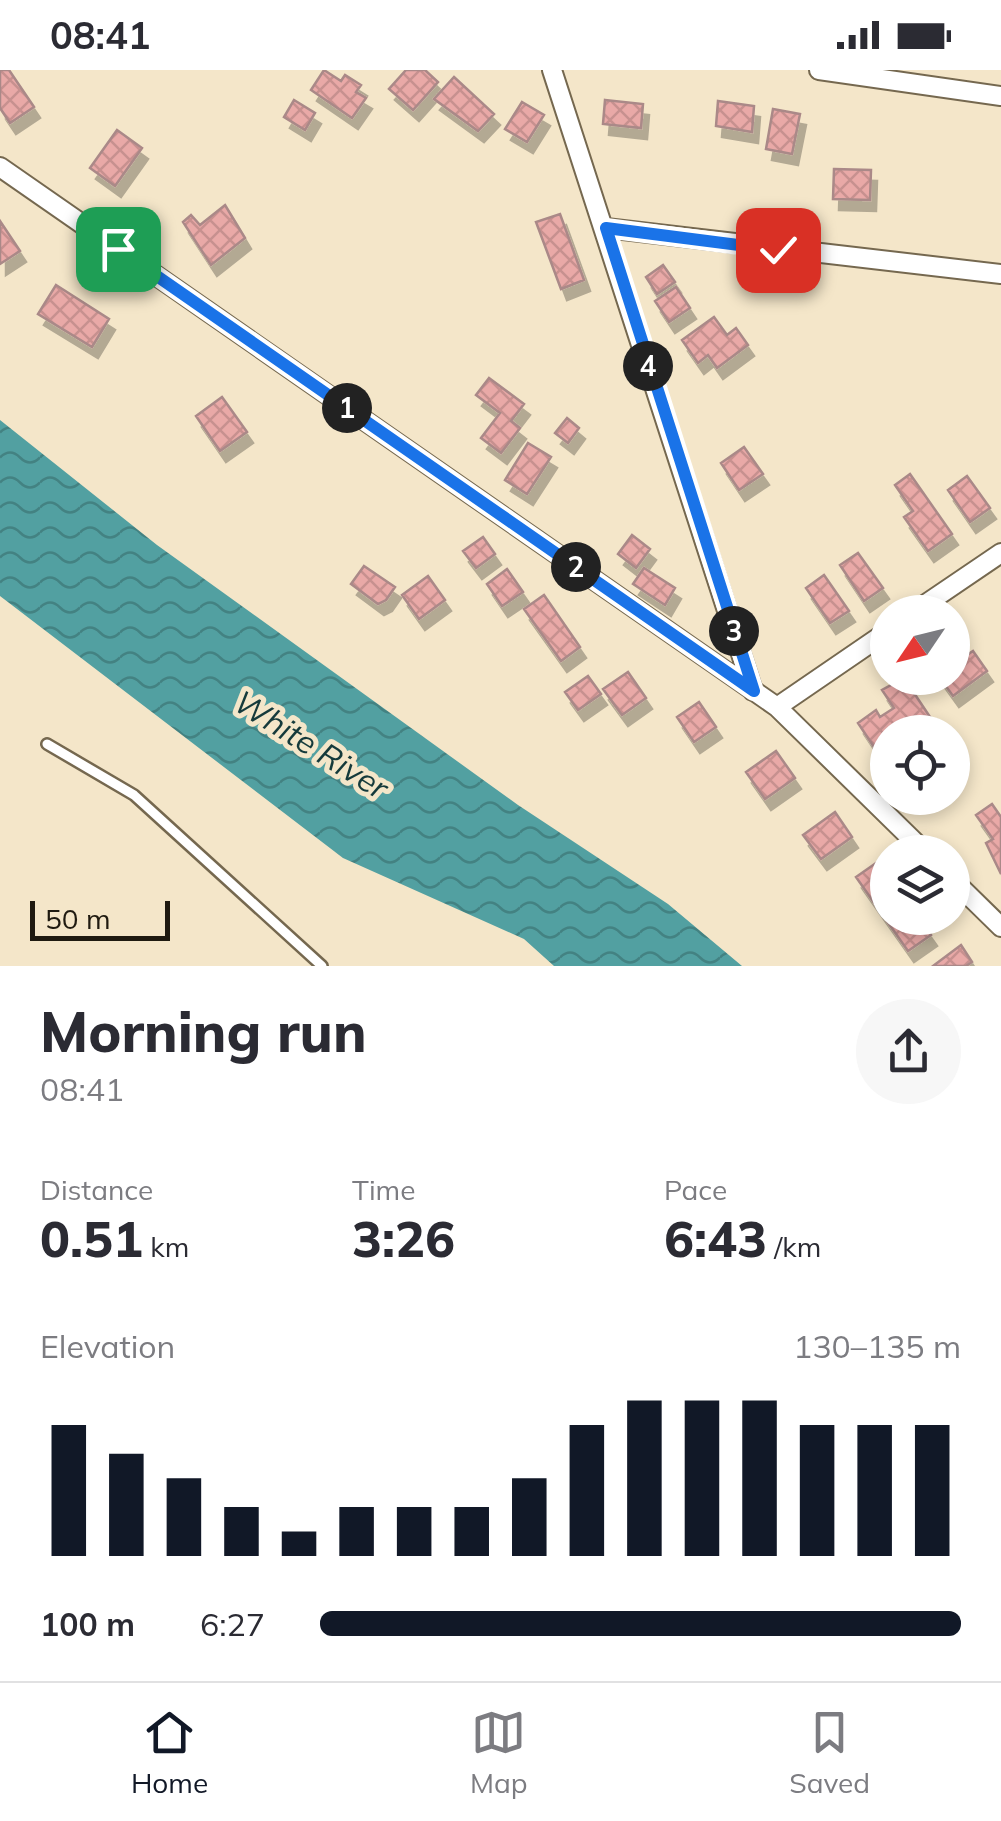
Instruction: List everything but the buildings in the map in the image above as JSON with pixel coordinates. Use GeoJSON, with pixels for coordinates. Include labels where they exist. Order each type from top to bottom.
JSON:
{"type":"FeatureCollection","features":[{"type":"Feature","properties":{"kind":"street"},"geometry":{"type":"LineString","coordinates":[[552,70],[754,691]]}},
{"type":"Feature","properties":{"kind":"street"},"geometry":{"type":"LineString","coordinates":[[819,70],[1001,96]]}},
{"type":"Feature","properties":{"kind":"street"},"geometry":{"type":"LineString","coordinates":[[0,167],[777,707],[908,835]]}},
{"type":"Feature","properties":{"kind":"street"},"geometry":{"type":"LineString","coordinates":[[606,228],[1001,274]]}},
{"type":"Feature","properties":{"kind":"street"},"geometry":{"type":"LineString","coordinates":[[939,595],[1001,553]]}},
{"type":"Feature","properties":{"kind":"street"},"geometry":{"type":"LineString","coordinates":[[777,707],[870,643]]}},
{"type":"Feature","properties":{"kind":"street"},"geometry":{"type":"LineString","coordinates":[[970,897],[1001,927]]}},
{"type":"Feature","properties":{"kind":"lane"},"geometry":{"type":"LineString","coordinates":[[47,744],[134,795],[322,966]]}},
{"type":"Feature","properties":{"kind":"water","name":"White River"},"geometry":{"type":"Polygon","coordinates":[[[0,420],[157,545],[518,805],[668,904],[742,966],[554,966],[524,939],[343,858],[0,596],[0,420]]]}},
{"type":"Feature","properties":{"kind":"route"},"geometry":{"type":"LineString","coordinates":[[118,249],[754,691],[606,228],[778,250]]}}]}
